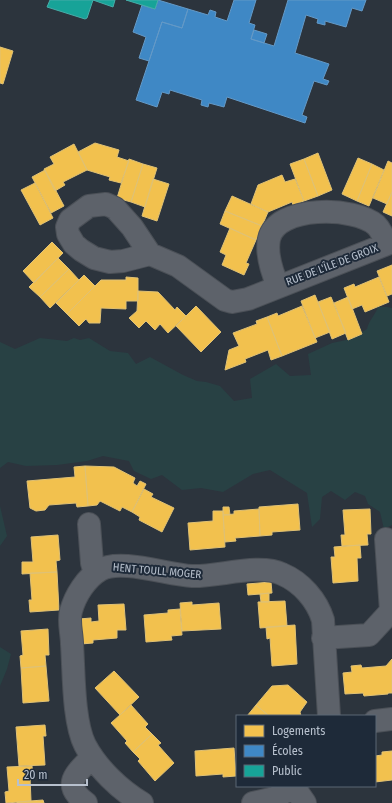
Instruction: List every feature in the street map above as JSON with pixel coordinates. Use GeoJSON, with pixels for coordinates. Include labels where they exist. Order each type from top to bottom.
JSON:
{"type":"FeatureCollection","features":[{"type":"Feature","properties":{"kind":"street","name":"RUE DE L'ÎLE DE GROIX"},"geometry":{"type":"LineString","coordinates":[[150,254],[178,266],[225,300],[240,302],[389,243],[375,225],[368,220],[351,214],[325,211],[289,218],[280,223],[274,229],[269,238],[268,249],[270,261],[278,286]]}},
{"type":"Feature","properties":{"kind":"street"},"geometry":{"type":"LineString","coordinates":[[89,524],[94,574]]}},
{"type":"Feature","properties":{"kind":"street"},"geometry":{"type":"LineString","coordinates":[[324,638],[369,635],[391,611],[386,539]]}},
{"type":"Feature","properties":{"kind":"street","name":"HENT TOULL MOGER"},"geometry":{"type":"LineString","coordinates":[[127,799],[92,757],[85,745],[78,722],[70,616],[79,594],[90,577],[107,566],[115,565],[191,576],[261,570],[282,573],[291,579],[303,588],[316,602],[323,620],[329,715]]}},
{"type":"Feature","properties":{"kind":"street"},"geometry":{"type":"LineString","coordinates":[[376,721],[392,719]]}},
{"type":"Feature","properties":{"kind":"street"},"geometry":{"type":"LineString","coordinates":[[86,803],[74,790],[72,782],[74,776],[92,757]]}},
{"type":"Feature","properties":{"kind":"street"},"geometry":{"type":"LineString","coordinates":[[253,803],[298,792]]}},
{"type":"Feature","properties":{"kind":"green space"},"geometry":{"type":"Polygon","coordinates":[[[378,307],[392,308],[392,525],[384,529],[380,512],[368,504],[365,496],[355,492],[345,500],[331,491],[322,497],[320,519],[312,527],[307,493],[270,470],[253,474],[223,492],[201,488],[182,490],[162,475],[151,479],[134,471],[129,461],[103,456],[87,461],[57,465],[26,466],[8,462],[0,468],[0,342],[15,349],[40,338],[67,341],[74,338],[80,340],[89,338],[110,351],[128,353],[136,364],[150,357],[197,381],[220,386],[234,401],[252,398],[250,379],[276,364],[290,376],[311,375],[308,354],[332,343],[351,339],[367,329],[378,307]]]}},
{"type":"Feature","properties":{"kind":"green space"},"geometry":{"type":"Polygon","coordinates":[[[0,506],[7,536],[0,546],[0,506]]]}},
{"type":"Feature","properties":{"kind":"green space"},"geometry":{"type":"Polygon","coordinates":[[[0,647],[11,654],[0,686],[0,647]]]}},
{"type":"Feature","properties":{"kind":"building: Logements"},"geometry":{"type":"Polygon","coordinates":[[[0,47],[13,51],[3,84],[0,83],[0,47]]]}},
{"type":"Feature","properties":{"kind":"building: Logements"},"geometry":{"type":"Polygon","coordinates":[[[95,143],[119,150],[117,157],[129,161],[121,183],[109,180],[110,177],[87,170],[78,152],[95,143]]]}},
{"type":"Feature","properties":{"kind":"building: Logements"},"geometry":{"type":"Polygon","coordinates":[[[74,144],[87,170],[63,182],[65,185],[55,191],[44,169],[54,164],[50,157],[74,144]]]}},
{"type":"Feature","properties":{"kind":"building: Logements"},"geometry":{"type":"Polygon","coordinates":[[[318,153],[332,190],[318,196],[304,159],[318,153]]]}},
{"type":"Feature","properties":{"kind":"building: Logements"},"geometry":{"type":"Polygon","coordinates":[[[358,158],[372,164],[357,201],[342,194],[358,158]]]}},
{"type":"Feature","properties":{"kind":"building: Logements"},"geometry":{"type":"Polygon","coordinates":[[[129,159],[143,164],[131,202],[117,198],[129,159]]]}},
{"type":"Feature","properties":{"kind":"building: Logements"},"geometry":{"type":"Polygon","coordinates":[[[304,159],[318,196],[304,201],[290,164],[304,159]]]}},
{"type":"Feature","properties":{"kind":"building: Logements"},"geometry":{"type":"Polygon","coordinates":[[[388,161],[392,163],[392,192],[387,204],[373,198],[388,161]]]}},
{"type":"Feature","properties":{"kind":"building: Logements"},"geometry":{"type":"Polygon","coordinates":[[[143,164],[157,168],[145,207],[131,202],[143,164]]]}},
{"type":"Feature","properties":{"kind":"building: Logements"},"geometry":{"type":"Polygon","coordinates":[[[372,164],[384,170],[369,206],[357,201],[372,164]]]}},
{"type":"Feature","properties":{"kind":"building: Logements"},"geometry":{"type":"Polygon","coordinates":[[[45,170],[64,206],[51,213],[32,177],[45,170]]]}},
{"type":"Feature","properties":{"kind":"building: Logements"},"geometry":{"type":"Polygon","coordinates":[[[282,175],[285,182],[295,179],[304,201],[293,205],[292,202],[268,212],[251,204],[258,185],[282,175]]]}},
{"type":"Feature","properties":{"kind":"building: Logements"},"geometry":{"type":"Polygon","coordinates":[[[153,179],[169,184],[157,221],[142,216],[153,179]]]}},
{"type":"Feature","properties":{"kind":"building: Logements"},"geometry":{"type":"Polygon","coordinates":[[[35,183],[53,218],[40,225],[21,190],[35,183]]]}},
{"type":"Feature","properties":{"kind":"building: Logements"},"geometry":{"type":"Polygon","coordinates":[[[392,192],[392,216],[383,212],[392,192]]]}},
{"type":"Feature","properties":{"kind":"building: Logements"},"geometry":{"type":"Polygon","coordinates":[[[232,196],[268,212],[262,226],[225,211],[232,196]]]}},
{"type":"Feature","properties":{"kind":"building: Logements"},"geometry":{"type":"Polygon","coordinates":[[[225,211],[262,226],[256,240],[220,224],[225,211]]]}},
{"type":"Feature","properties":{"kind":"building: Logements"},"geometry":{"type":"Polygon","coordinates":[[[230,228],[256,240],[246,263],[249,264],[244,275],[222,265],[226,255],[220,252],[230,228]]]}},
{"type":"Feature","properties":{"kind":"building: Logements"},"geometry":{"type":"Polygon","coordinates":[[[52,242],[63,253],[34,283],[23,271],[52,242]]]}},
{"type":"Feature","properties":{"kind":"building: Logements"},"geometry":{"type":"Polygon","coordinates":[[[58,258],[69,269],[40,297],[29,287],[58,258]]]}},
{"type":"Feature","properties":{"kind":"building: Logements"},"geometry":{"type":"Polygon","coordinates":[[[392,265],[392,294],[387,296],[377,271],[392,265]]]}},
{"type":"Feature","properties":{"kind":"building: Logements"},"geometry":{"type":"Polygon","coordinates":[[[69,269],[79,280],[50,308],[40,297],[69,269]]]}},
{"type":"Feature","properties":{"kind":"building: Logements"},"geometry":{"type":"Polygon","coordinates":[[[84,275],[95,286],[67,314],[56,303],[84,275]]]}},
{"type":"Feature","properties":{"kind":"building: Logements"},"geometry":{"type":"Polygon","coordinates":[[[126,277],[138,278],[138,301],[126,301],[126,309],[101,308],[100,323],[89,323],[86,319],[79,326],[67,314],[101,280],[126,280],[126,277]]]}},
{"type":"Feature","properties":{"kind":"building: Logements"},"geometry":{"type":"Polygon","coordinates":[[[379,277],[389,302],[365,312],[362,305],[352,309],[344,288],[354,284],[355,287],[379,277]]]}},
{"type":"Feature","properties":{"kind":"building: Logements"},"geometry":{"type":"Polygon","coordinates":[[[138,291],[158,292],[175,310],[177,307],[186,316],[168,333],[160,324],[155,330],[146,321],[139,328],[129,318],[137,311],[138,291]]]}},
{"type":"Feature","properties":{"kind":"building: Logements"},"geometry":{"type":"Polygon","coordinates":[[[315,295],[330,332],[315,338],[301,301],[315,295]]]}},
{"type":"Feature","properties":{"kind":"building: Logements"},"geometry":{"type":"Polygon","coordinates":[[[331,297],[346,333],[332,339],[318,302],[331,297]]]}},
{"type":"Feature","properties":{"kind":"building: Logements"},"geometry":{"type":"Polygon","coordinates":[[[348,297],[362,334],[348,340],[334,303],[348,297]]]}},
{"type":"Feature","properties":{"kind":"building: Logements"},"geometry":{"type":"Polygon","coordinates":[[[196,306],[221,332],[201,352],[176,326],[196,306]]]}},
{"type":"Feature","properties":{"kind":"building: Logements"},"geometry":{"type":"Polygon","coordinates":[[[302,306],[317,342],[282,356],[267,317],[277,313],[278,316],[302,306]]]}},
{"type":"Feature","properties":{"kind":"building: Logements"},"geometry":{"type":"Polygon","coordinates":[[[267,317],[282,356],[271,360],[268,350],[245,359],[246,362],[225,370],[229,350],[239,346],[233,333],[257,324],[256,321],[267,317]]]}},
{"type":"Feature","properties":{"kind":"building: Logements"},"geometry":{"type":"Polygon","coordinates":[[[85,466],[88,506],[77,507],[76,503],[49,505],[45,510],[36,511],[30,508],[27,481],[75,477],[74,467],[85,466]]]}},
{"type":"Feature","properties":{"kind":"building: Logements"},"geometry":{"type":"Polygon","coordinates":[[[85,466],[114,467],[135,478],[133,483],[137,486],[140,481],[146,484],[132,512],[122,507],[120,511],[100,501],[97,505],[88,506],[85,466]]]}},
{"type":"Feature","properties":{"kind":"building: Logements"},"geometry":{"type":"Polygon","coordinates":[[[144,489],[153,494],[151,497],[174,508],[162,532],[139,520],[140,517],[132,512],[144,489]]]}},
{"type":"Feature","properties":{"kind":"building: Logements"},"geometry":{"type":"Polygon","coordinates":[[[298,504],[300,530],[272,532],[272,535],[260,536],[259,507],[298,504]]]}},
{"type":"Feature","properties":{"kind":"building: Logements"},"geometry":{"type":"Polygon","coordinates":[[[223,507],[229,507],[230,515],[223,515],[223,507]]]}},
{"type":"Feature","properties":{"kind":"building: Logements"},"geometry":{"type":"Polygon","coordinates":[[[259,509],[260,536],[235,538],[236,541],[225,542],[223,515],[234,514],[234,511],[259,509]]]}},
{"type":"Feature","properties":{"kind":"building: Logements"},"geometry":{"type":"Polygon","coordinates":[[[370,509],[371,534],[367,534],[368,545],[342,546],[341,535],[345,535],[343,510],[370,509]]]}},
{"type":"Feature","properties":{"kind":"building: Logements"},"geometry":{"type":"Polygon","coordinates":[[[213,511],[223,511],[225,547],[190,550],[188,523],[213,521],[213,511]]]}},
{"type":"Feature","properties":{"kind":"building: Logements"},"geometry":{"type":"Polygon","coordinates":[[[58,535],[60,560],[56,561],[57,572],[22,574],[22,562],[33,562],[31,537],[58,535]]]}},
{"type":"Feature","properties":{"kind":"building: Logements"},"geometry":{"type":"Polygon","coordinates":[[[360,545],[361,558],[357,558],[358,581],[333,583],[331,557],[335,557],[334,547],[360,545]]]}},
{"type":"Feature","properties":{"kind":"building: Logements"},"geometry":{"type":"Polygon","coordinates":[[[57,572],[59,610],[30,612],[29,600],[32,600],[30,573],[57,572]]]}},
{"type":"Feature","properties":{"kind":"building: Logements"},"geometry":{"type":"Polygon","coordinates":[[[271,582],[272,593],[248,595],[247,584],[271,582]]]}},
{"type":"Feature","properties":{"kind":"building: Logements"},"geometry":{"type":"Polygon","coordinates":[[[269,593],[269,602],[261,602],[260,594],[269,593]]]}},
{"type":"Feature","properties":{"kind":"building: Logements"},"geometry":{"type":"Polygon","coordinates":[[[285,601],[287,626],[260,628],[258,602],[285,601]]]}},
{"type":"Feature","properties":{"kind":"building: Logements"},"geometry":{"type":"Polygon","coordinates":[[[192,602],[192,605],[219,603],[221,629],[182,631],[180,603],[192,602]]]}},
{"type":"Feature","properties":{"kind":"building: Logements"},"geometry":{"type":"Polygon","coordinates":[[[124,604],[126,630],[117,630],[117,638],[93,640],[93,643],[81,644],[79,619],[91,618],[91,622],[99,621],[98,605],[124,604]]]}},
{"type":"Feature","properties":{"kind":"building: Logements"},"geometry":{"type":"Polygon","coordinates":[[[180,609],[182,635],[171,636],[172,640],[146,642],[144,615],[168,613],[168,610],[180,609]]]}},
{"type":"Feature","properties":{"kind":"building: Logements"},"geometry":{"type":"Polygon","coordinates":[[[295,625],[297,664],[272,666],[270,638],[267,639],[266,627],[295,625]]]}},
{"type":"Feature","properties":{"kind":"building: Logements"},"geometry":{"type":"Polygon","coordinates":[[[48,629],[49,655],[45,655],[46,666],[21,668],[20,656],[23,655],[21,631],[48,629]]]}},
{"type":"Feature","properties":{"kind":"building: Logements"},"geometry":{"type":"Polygon","coordinates":[[[392,659],[392,693],[364,696],[363,693],[345,694],[343,673],[352,672],[351,666],[361,665],[362,668],[386,666],[392,659]]]}},
{"type":"Feature","properties":{"kind":"building: Logements"},"geometry":{"type":"Polygon","coordinates":[[[46,666],[49,701],[23,703],[21,668],[46,666]]]}},
{"type":"Feature","properties":{"kind":"building: Logements"},"geometry":{"type":"Polygon","coordinates":[[[114,671],[139,697],[120,715],[95,688],[114,671]]]}},
{"type":"Feature","properties":{"kind":"building: Logements"},"geometry":{"type":"Polygon","coordinates":[[[288,685],[307,702],[300,712],[301,715],[268,715],[256,705],[272,686],[288,685]]]}},
{"type":"Feature","properties":{"kind":"building: Logements"},"geometry":{"type":"Polygon","coordinates":[[[131,705],[148,724],[145,727],[152,734],[133,752],[125,743],[127,741],[111,723],[131,705]]]}},
{"type":"Feature","properties":{"kind":"building: Logements"},"geometry":{"type":"Polygon","coordinates":[[[256,705],[268,715],[248,715],[256,705]]]}},
{"type":"Feature","properties":{"kind":"building: Logements"},"geometry":{"type":"Polygon","coordinates":[[[45,725],[46,736],[43,736],[45,765],[19,766],[16,727],[45,725]]]}},
{"type":"Feature","properties":{"kind":"building: Logements"},"geometry":{"type":"Polygon","coordinates":[[[152,734],[161,743],[158,745],[174,763],[155,781],[138,761],[140,759],[133,752],[152,734]]]}},
{"type":"Feature","properties":{"kind":"building: Logements"},"geometry":{"type":"Polygon","coordinates":[[[234,748],[236,776],[223,777],[223,774],[196,776],[195,751],[234,748]]]}},
{"type":"Feature","properties":{"kind":"building: Logements"},"geometry":{"type":"Polygon","coordinates":[[[392,751],[392,780],[376,782],[376,756],[382,755],[382,752],[392,751]]]}},
{"type":"Feature","properties":{"kind":"building: Logements"},"geometry":{"type":"Polygon","coordinates":[[[32,766],[33,777],[30,777],[31,801],[6,803],[5,792],[9,791],[7,767],[32,766]]]}},
{"type":"Feature","properties":{"kind":"building: Logements"},"geometry":{"type":"Polygon","coordinates":[[[43,800],[44,803],[17,803],[17,802],[43,800]]]}},
{"type":"Feature","properties":{"kind":"building: Écoles"},"geometry":{"type":"Polygon","coordinates":[[[158,0],[188,9],[182,28],[162,22],[149,61],[139,58],[146,37],[133,32],[142,5],[155,9],[158,0]]]}},
{"type":"Feature","properties":{"kind":"building: Écoles"},"geometry":{"type":"Polygon","coordinates":[[[234,0],[256,0],[249,23],[255,25],[251,39],[274,46],[288,0],[366,0],[362,11],[352,8],[346,27],[325,21],[325,25],[317,23],[318,19],[306,15],[295,53],[329,64],[323,79],[329,81],[327,85],[314,81],[302,115],[307,117],[305,123],[227,97],[224,107],[209,103],[208,107],[201,105],[202,100],[170,90],[169,94],[162,92],[157,107],[136,100],[162,22],[182,28],[188,9],[208,15],[210,10],[216,12],[215,17],[227,21],[234,0]]]}},
{"type":"Feature","properties":{"kind":"building: Écoles"},"geometry":{"type":"Polygon","coordinates":[[[254,30],[267,34],[264,43],[251,39],[254,30]]]}},
{"type":"Feature","properties":{"kind":"building: Public"},"geometry":{"type":"Polygon","coordinates":[[[50,0],[93,0],[87,18],[85,19],[47,7],[50,0]]]}},
{"type":"Feature","properties":{"kind":"building: Public"},"geometry":{"type":"Polygon","coordinates":[[[93,0],[115,0],[113,7],[93,0]]]}},
{"type":"Feature","properties":{"kind":"building: Public"},"geometry":{"type":"Polygon","coordinates":[[[126,0],[158,0],[155,9],[126,0]]]}}]}
